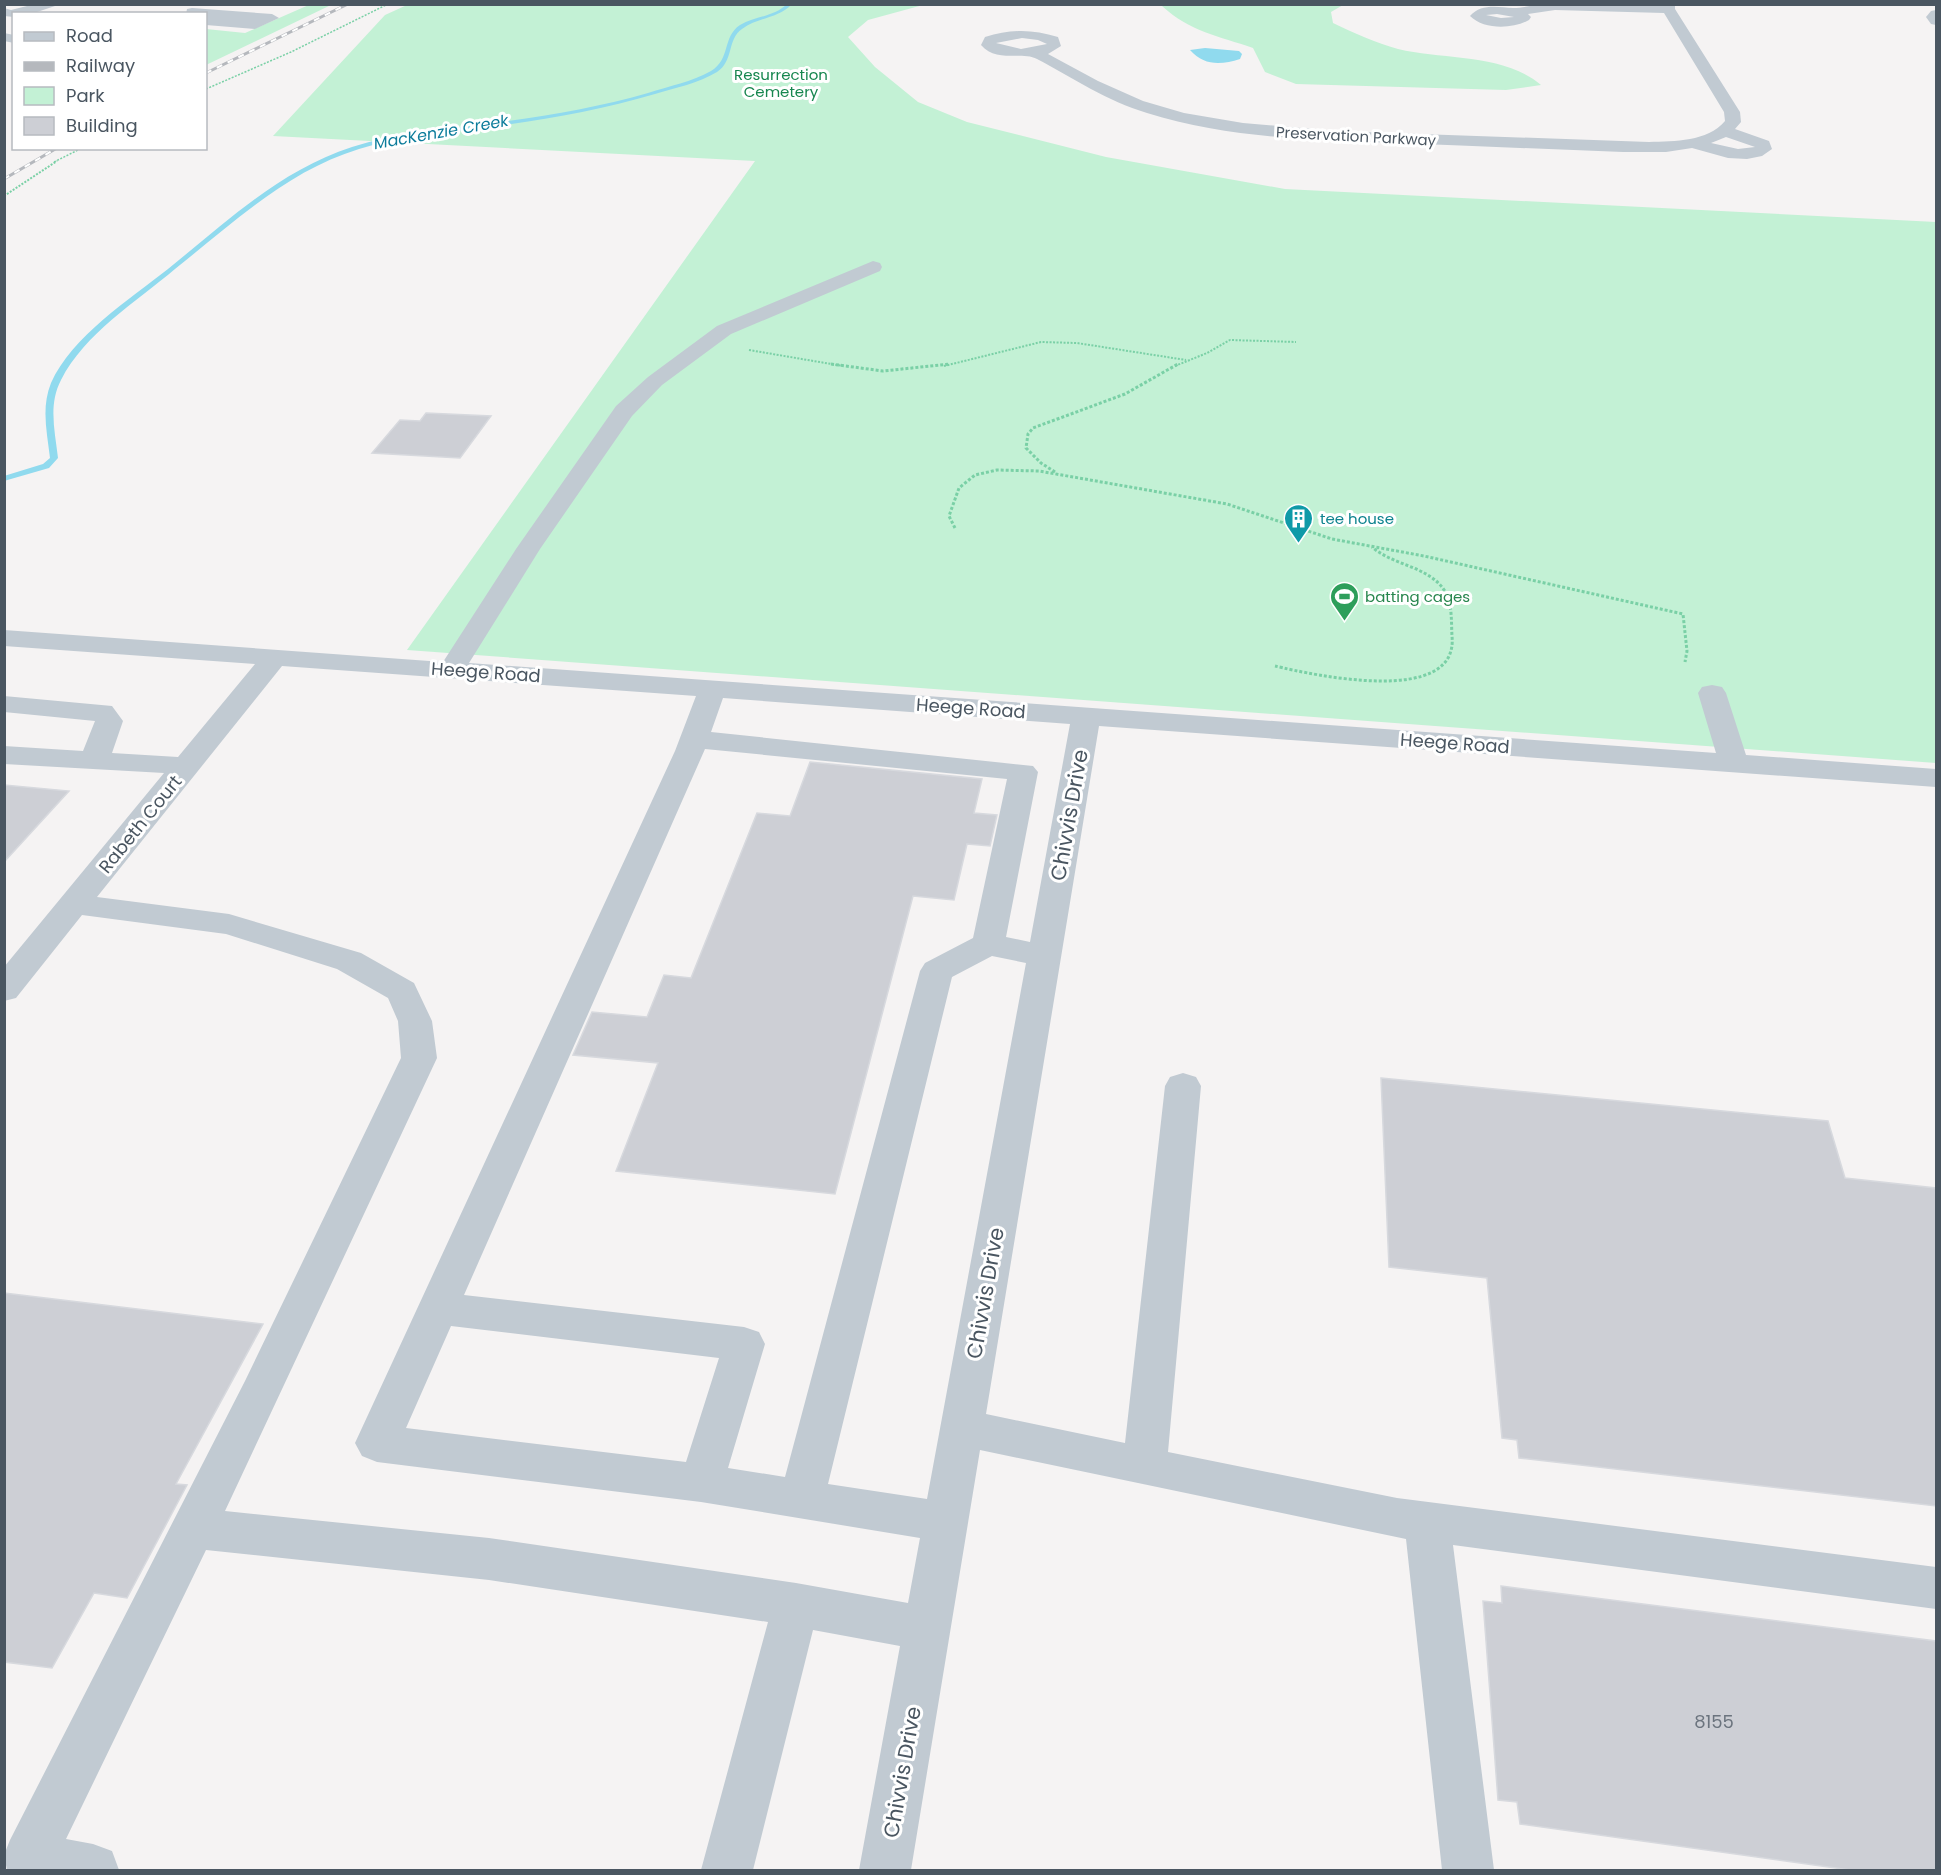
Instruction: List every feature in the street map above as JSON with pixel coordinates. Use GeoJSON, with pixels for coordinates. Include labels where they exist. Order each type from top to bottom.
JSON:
{"type":"FeatureCollection","features":[{"type":"Feature","properties":{"kind":"street"},"geometry":{"type":"LineString","coordinates":[[20,12],[55,4]]}},
{"type":"Feature","properties":{"kind":"street"},"geometry":{"type":"LineString","coordinates":[[193,12],[209,4]]}},
{"type":"Feature","properties":{"kind":"street"},"geometry":{"type":"LineString","coordinates":[[1515,12],[1554,6],[1668,7],[1732,112],[1733,122],[1725,131]]}},
{"type":"Feature","properties":{"kind":"street"},"geometry":{"type":"LineString","coordinates":[[207,14],[272,18],[255,25],[207,21]]}},
{"type":"Feature","properties":{"kind":"street"},"geometry":{"type":"LineString","coordinates":[[1936,14],[1933,17],[1936,21]]}},
{"type":"Feature","properties":{"kind":"street","name":"Preservation Parkway"},"geometry":{"type":"LineString","coordinates":[[1035,52],[1092,85],[1127,101],[1188,119],[1247,129],[1315,135],[1623,147],[1661,147],[1692,143],[1712,138],[1725,131],[1756,140],[1763,144],[1764,148],[1747,153],[1731,153],[1692,143]]}},
{"type":"Feature","properties":{"kind":"street"},"geometry":{"type":"LineString","coordinates":[[450,670],[528,549],[624,411],[655,381],[724,330],[757,314],[873,267]]}},
{"type":"Feature","properties":{"kind":"street","name":"Heege Road"},"geometry":{"type":"LineString","coordinates":[[4,638],[1936,778]]}},
{"type":"Feature","properties":{"kind":"street","name":"Rabeth Court"},"geometry":{"type":"LineString","coordinates":[[4,990],[275,657]]}},
{"type":"Feature","properties":{"kind":"street"},"geometry":{"type":"LineString","coordinates":[[713,689],[694,739],[377,1443],[701,1483],[945,1522]]}},
{"type":"Feature","properties":{"kind":"street"},"geometry":{"type":"LineString","coordinates":[[1712,693],[1734,764]]}},
{"type":"Feature","properties":{"kind":"street"},"geometry":{"type":"LineString","coordinates":[[4,704],[102,712],[109,721],[94,762]]}},
{"type":"Feature","properties":{"kind":"street","name":"Chivvis Drive"},"geometry":{"type":"LineString","coordinates":[[885,1870],[1086,716]]}},
{"type":"Feature","properties":{"kind":"street"},"geometry":{"type":"LineString","coordinates":[[694,739],[1023,771],[988,944]]}},
{"type":"Feature","properties":{"kind":"street"},"geometry":{"type":"LineString","coordinates":[[4,755],[188,766]]}},
{"type":"Feature","properties":{"kind":"street"},"geometry":{"type":"LineString","coordinates":[[75,904],[229,924],[349,961],[402,991],[415,1021],[419,1058],[193,1528],[17,1857],[93,1870]]}},
{"type":"Feature","properties":{"kind":"street"},"geometry":{"type":"LineString","coordinates":[[802,1499],[937,971],[988,944],[1044,956]]}},
{"type":"Feature","properties":{"kind":"street"},"geometry":{"type":"LineString","coordinates":[[1144,1464],[1183,1086]]}},
{"type":"Feature","properties":{"kind":"street"},"geometry":{"type":"LineString","coordinates":[[439,1308],[744,1344],[701,1483]]}},
{"type":"Feature","properties":{"kind":"street"},"geometry":{"type":"LineString","coordinates":[[962,1428],[1397,1518],[1936,1588]]}},
{"type":"Feature","properties":{"kind":"street"},"geometry":{"type":"LineString","coordinates":[[1427,1521],[1468,1870]]}},
{"type":"Feature","properties":{"kind":"street"},"geometry":{"type":"LineString","coordinates":[[193,1528],[489,1559],[796,1605],[927,1629]]}},
{"type":"Feature","properties":{"kind":"street"},"geometry":{"type":"LineString","coordinates":[[728,1870],[796,1605]]}},
{"type":"Feature","properties":{"kind":"path"},"geometry":{"type":"LineString","coordinates":[[207,88],[291,52],[388,4]]}},
{"type":"Feature","properties":{"kind":"path"},"geometry":{"type":"LineString","coordinates":[[4,196],[49,165],[78,150]]}},
{"type":"Feature","properties":{"kind":"path"},"geometry":{"type":"LineString","coordinates":[[1056,472],[1041,463],[1026,448],[1028,434],[1034,428],[1125,394],[1186,360],[1207,353],[1230,340],[1296,342]]}},
{"type":"Feature","properties":{"kind":"path"},"geometry":{"type":"LineString","coordinates":[[705,342],[804,361],[883,371],[944,366],[1041,342],[1077,343],[1186,360]]}},
{"type":"Feature","properties":{"kind":"path"},"geometry":{"type":"LineString","coordinates":[[956,528],[949,516],[952,500],[962,483],[980,472],[996,470],[1056,472],[1084,479],[1214,501],[1249,510],[1326,537],[1411,552],[1683,614],[1687,651],[1685,662]]}},
{"type":"Feature","properties":{"kind":"path"},"geometry":{"type":"LineString","coordinates":[[1275,666],[1346,679],[1398,680],[1423,676],[1438,670],[1449,659],[1454,651],[1447,593],[1431,577],[1387,560],[1371,546]]}},
{"type":"Feature","properties":{"kind":"green space"},"geometry":{"type":"Polygon","coordinates":[[[311,4],[331,5],[207,65],[207,29],[245,33],[311,4]]]}},
{"type":"Feature","properties":{"kind":"green space","name":"Resurrection Cemetery"},"geometry":{"type":"Polygon","coordinates":[[[407,5],[923,5],[868,20],[848,37],[875,67],[918,102],[967,122],[1106,157],[1285,189],[1936,222],[1936,763],[407,650],[755,161],[273,136],[385,15],[407,5]]]}},
{"type":"Feature","properties":{"kind":"green space"},"geometry":{"type":"Polygon","coordinates":[[[1343,5],[1331,12],[1333,23],[1382,44],[1416,52],[1491,62],[1509,67],[1541,85],[1506,90],[1296,84],[1265,72],[1253,48],[1194,28],[1173,15],[1162,6],[1343,5]]]}},
{"type":"Feature","properties":{"kind":"water"},"geometry":{"type":"Polygon","coordinates":[[[1205,48],[1239,51],[1242,54],[1240,59],[1213,63],[1201,59],[1190,50],[1205,48]]]}},
{"type":"Feature","properties":{"kind":"building"},"geometry":{"type":"Polygon","coordinates":[[[426,413],[491,416],[460,458],[372,453],[400,420],[420,421],[426,413]]]}},
{"type":"Feature","properties":{"kind":"building"},"geometry":{"type":"Polygon","coordinates":[[[810,762],[982,779],[974,813],[997,815],[990,846],[967,844],[954,900],[913,896],[835,1194],[616,1171],[658,1063],[573,1055],[592,1012],[647,1017],[664,975],[691,978],[757,813],[790,816],[810,762]]]}},
{"type":"Feature","properties":{"kind":"building"},"geometry":{"type":"Polygon","coordinates":[[[4,785],[69,791],[4,862],[4,785]]]}},
{"type":"Feature","properties":{"kind":"building"},"geometry":{"type":"Polygon","coordinates":[[[1381,1078],[1828,1121],[1845,1178],[1936,1188],[1936,1506],[1519,1458],[1517,1440],[1502,1438],[1487,1278],[1389,1267],[1381,1078]]]}},
{"type":"Feature","properties":{"kind":"building"},"geometry":{"type":"Polygon","coordinates":[[[4,1293],[263,1324],[176,1484],[187,1485],[127,1598],[94,1593],[52,1668],[4,1662],[4,1293]]]}},
{"type":"Feature","properties":{"kind":"building"},"geometry":{"type":"Polygon","coordinates":[[[1501,1586],[1936,1641],[1936,1870],[1850,1870],[1520,1824],[1517,1802],[1498,1800],[1483,1601],[1502,1603],[1501,1586]]]}},
{"type":"Feature","properties":{"kind":"waterway","name":"MacKenzie Creek"},"geometry":{"type":"LineString","coordinates":[[4,479],[46,466],[54,458],[49,418],[50,397],[66,365],[92,335],[240,213],[286,180],[338,154],[376,142],[579,111],[623,101],[693,80],[713,72],[723,64],[731,39],[742,26],[778,13],[790,4]]}},
{"type":"Feature","properties":{"kind":"railway"},"geometry":{"type":"LineString","coordinates":[[207,73],[348,4]]}},
{"type":"Feature","properties":{"kind":"railway"},"geometry":{"type":"LineString","coordinates":[[4,179],[54,150]]}},
{"type":"Feature","properties":{"kind":"place","name":"tee house"},"geometry":{"type":"Point","coordinates":[1299,544]}},
{"type":"Feature","properties":{"kind":"place","name":"batting cages"},"geometry":{"type":"Point","coordinates":[1344,622]}}]}
